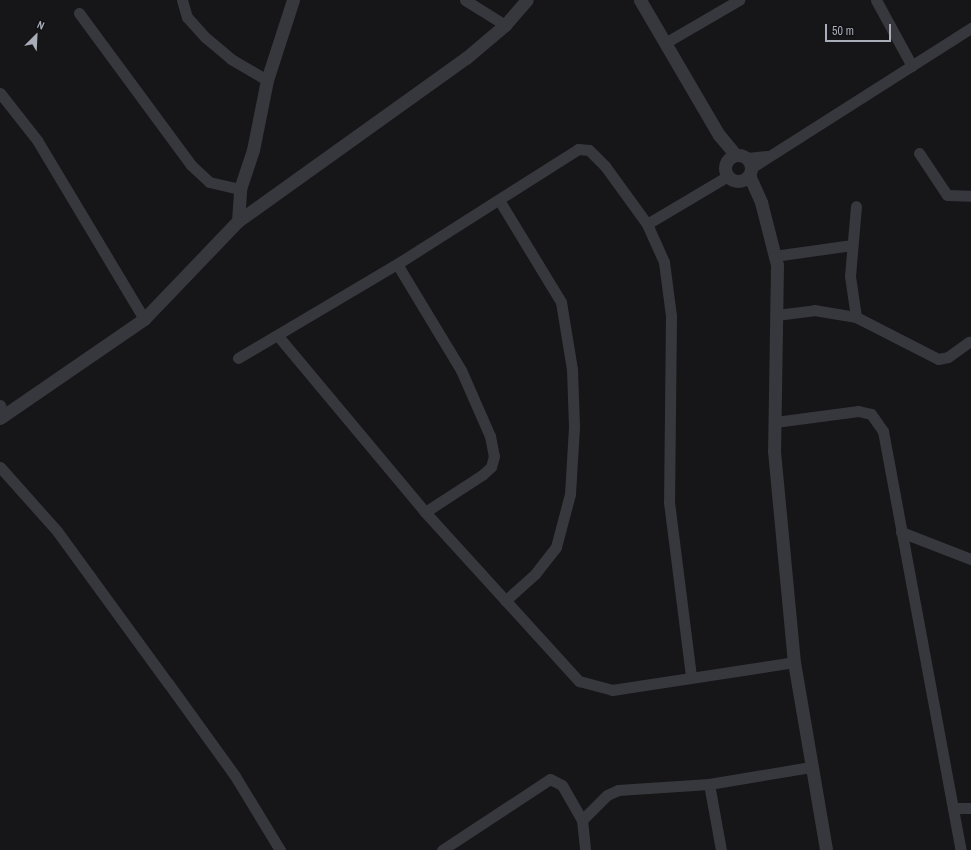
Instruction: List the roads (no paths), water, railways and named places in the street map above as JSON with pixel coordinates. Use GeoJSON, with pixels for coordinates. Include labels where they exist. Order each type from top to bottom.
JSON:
{"type":"FeatureCollection","features":[{"type":"Feature","properties":{"kind":"street"},"geometry":{"type":"LineString","coordinates":[[182,0],[187,17],[205,37],[231,59],[267,80]]}},
{"type":"Feature","properties":{"kind":"street"},"geometry":{"type":"LineString","coordinates":[[238,221],[240,189],[254,150],[267,80],[292,0]]}},
{"type":"Feature","properties":{"kind":"street"},"geometry":{"type":"LineString","coordinates":[[465,0],[505,25]]}},
{"type":"Feature","properties":{"kind":"street"},"geometry":{"type":"LineString","coordinates":[[1,413],[144,319],[238,221],[466,58],[505,25],[527,0]]}},
{"type":"Feature","properties":{"kind":"street"},"geometry":{"type":"LineString","coordinates":[[640,0],[719,135],[746,171],[761,202],[774,256],[776,315],[774,451],[794,662],[826,850]]}},
{"type":"Feature","properties":{"kind":"street"},"geometry":{"type":"LineString","coordinates":[[664,43],[739,0]]}},
{"type":"Feature","properties":{"kind":"street"},"geometry":{"type":"LineString","coordinates":[[876,0],[912,66]]}},
{"type":"Feature","properties":{"kind":"street"},"geometry":{"type":"LineString","coordinates":[[79,13],[191,165],[210,182],[240,189]]}},
{"type":"Feature","properties":{"kind":"street"},"geometry":{"type":"LineString","coordinates":[[647,224],[728,176],[746,171],[971,28]]}},
{"type":"Feature","properties":{"kind":"street"},"geometry":{"type":"LineString","coordinates":[[0,93],[37,140],[144,319]]}},
{"type":"Feature","properties":{"kind":"street"},"geometry":{"type":"LineString","coordinates":[[719,135],[728,176]]}},
{"type":"Feature","properties":{"kind":"street"},"geometry":{"type":"LineString","coordinates":[[238,358],[278,336],[584,148],[605,166],[647,224],[664,262],[670,316],[669,502],[691,677]]}},
{"type":"Feature","properties":{"kind":"street"},"geometry":{"type":"LineString","coordinates":[[919,153],[947,195],[971,196]]}},
{"type":"Feature","properties":{"kind":"street"},"geometry":{"type":"LineString","coordinates":[[726,163],[746,171]]}},
{"type":"Feature","properties":{"kind":"street"},"geometry":{"type":"LineString","coordinates":[[499,200],[561,302],[572,369],[574,427],[570,494],[556,547],[535,574],[505,601]]}},
{"type":"Feature","properties":{"kind":"street"},"geometry":{"type":"LineString","coordinates":[[856,206],[856,232],[852,245],[850,276],[856,317]]}},
{"type":"Feature","properties":{"kind":"street"},"geometry":{"type":"LineString","coordinates":[[774,256],[852,245]]}},
{"type":"Feature","properties":{"kind":"street"},"geometry":{"type":"LineString","coordinates":[[396,264],[462,370],[490,436],[494,456],[490,467],[482,475],[425,512]]}},
{"type":"Feature","properties":{"kind":"street"},"geometry":{"type":"LineString","coordinates":[[776,315],[814,310],[856,317],[938,359],[948,357],[969,342]]}},
{"type":"Feature","properties":{"kind":"street"},"geometry":{"type":"LineString","coordinates":[[278,336],[425,512],[564,667],[578,680],[593,686],[612,690],[794,662]]}},
{"type":"Feature","properties":{"kind":"street"},"geometry":{"type":"LineString","coordinates":[[775,422],[858,411],[871,414],[883,431],[961,850]]}},
{"type":"Feature","properties":{"kind":"street"},"geometry":{"type":"LineString","coordinates":[[0,467],[57,531],[235,776],[280,850]]}},
{"type":"Feature","properties":{"kind":"street"},"geometry":{"type":"LineString","coordinates":[[902,532],[971,559]]}},
{"type":"Feature","properties":{"kind":"street"},"geometry":{"type":"LineString","coordinates":[[582,820],[607,795],[618,790],[709,784],[811,767]]}},
{"type":"Feature","properties":{"kind":"street"},"geometry":{"type":"LineString","coordinates":[[442,850],[550,779],[562,785],[582,820],[585,850]]}},
{"type":"Feature","properties":{"kind":"street"},"geometry":{"type":"LineString","coordinates":[[709,784],[721,850]]}},
{"type":"Feature","properties":{"kind":"street"},"geometry":{"type":"LineString","coordinates":[[953,808],[971,808]]}}]}
